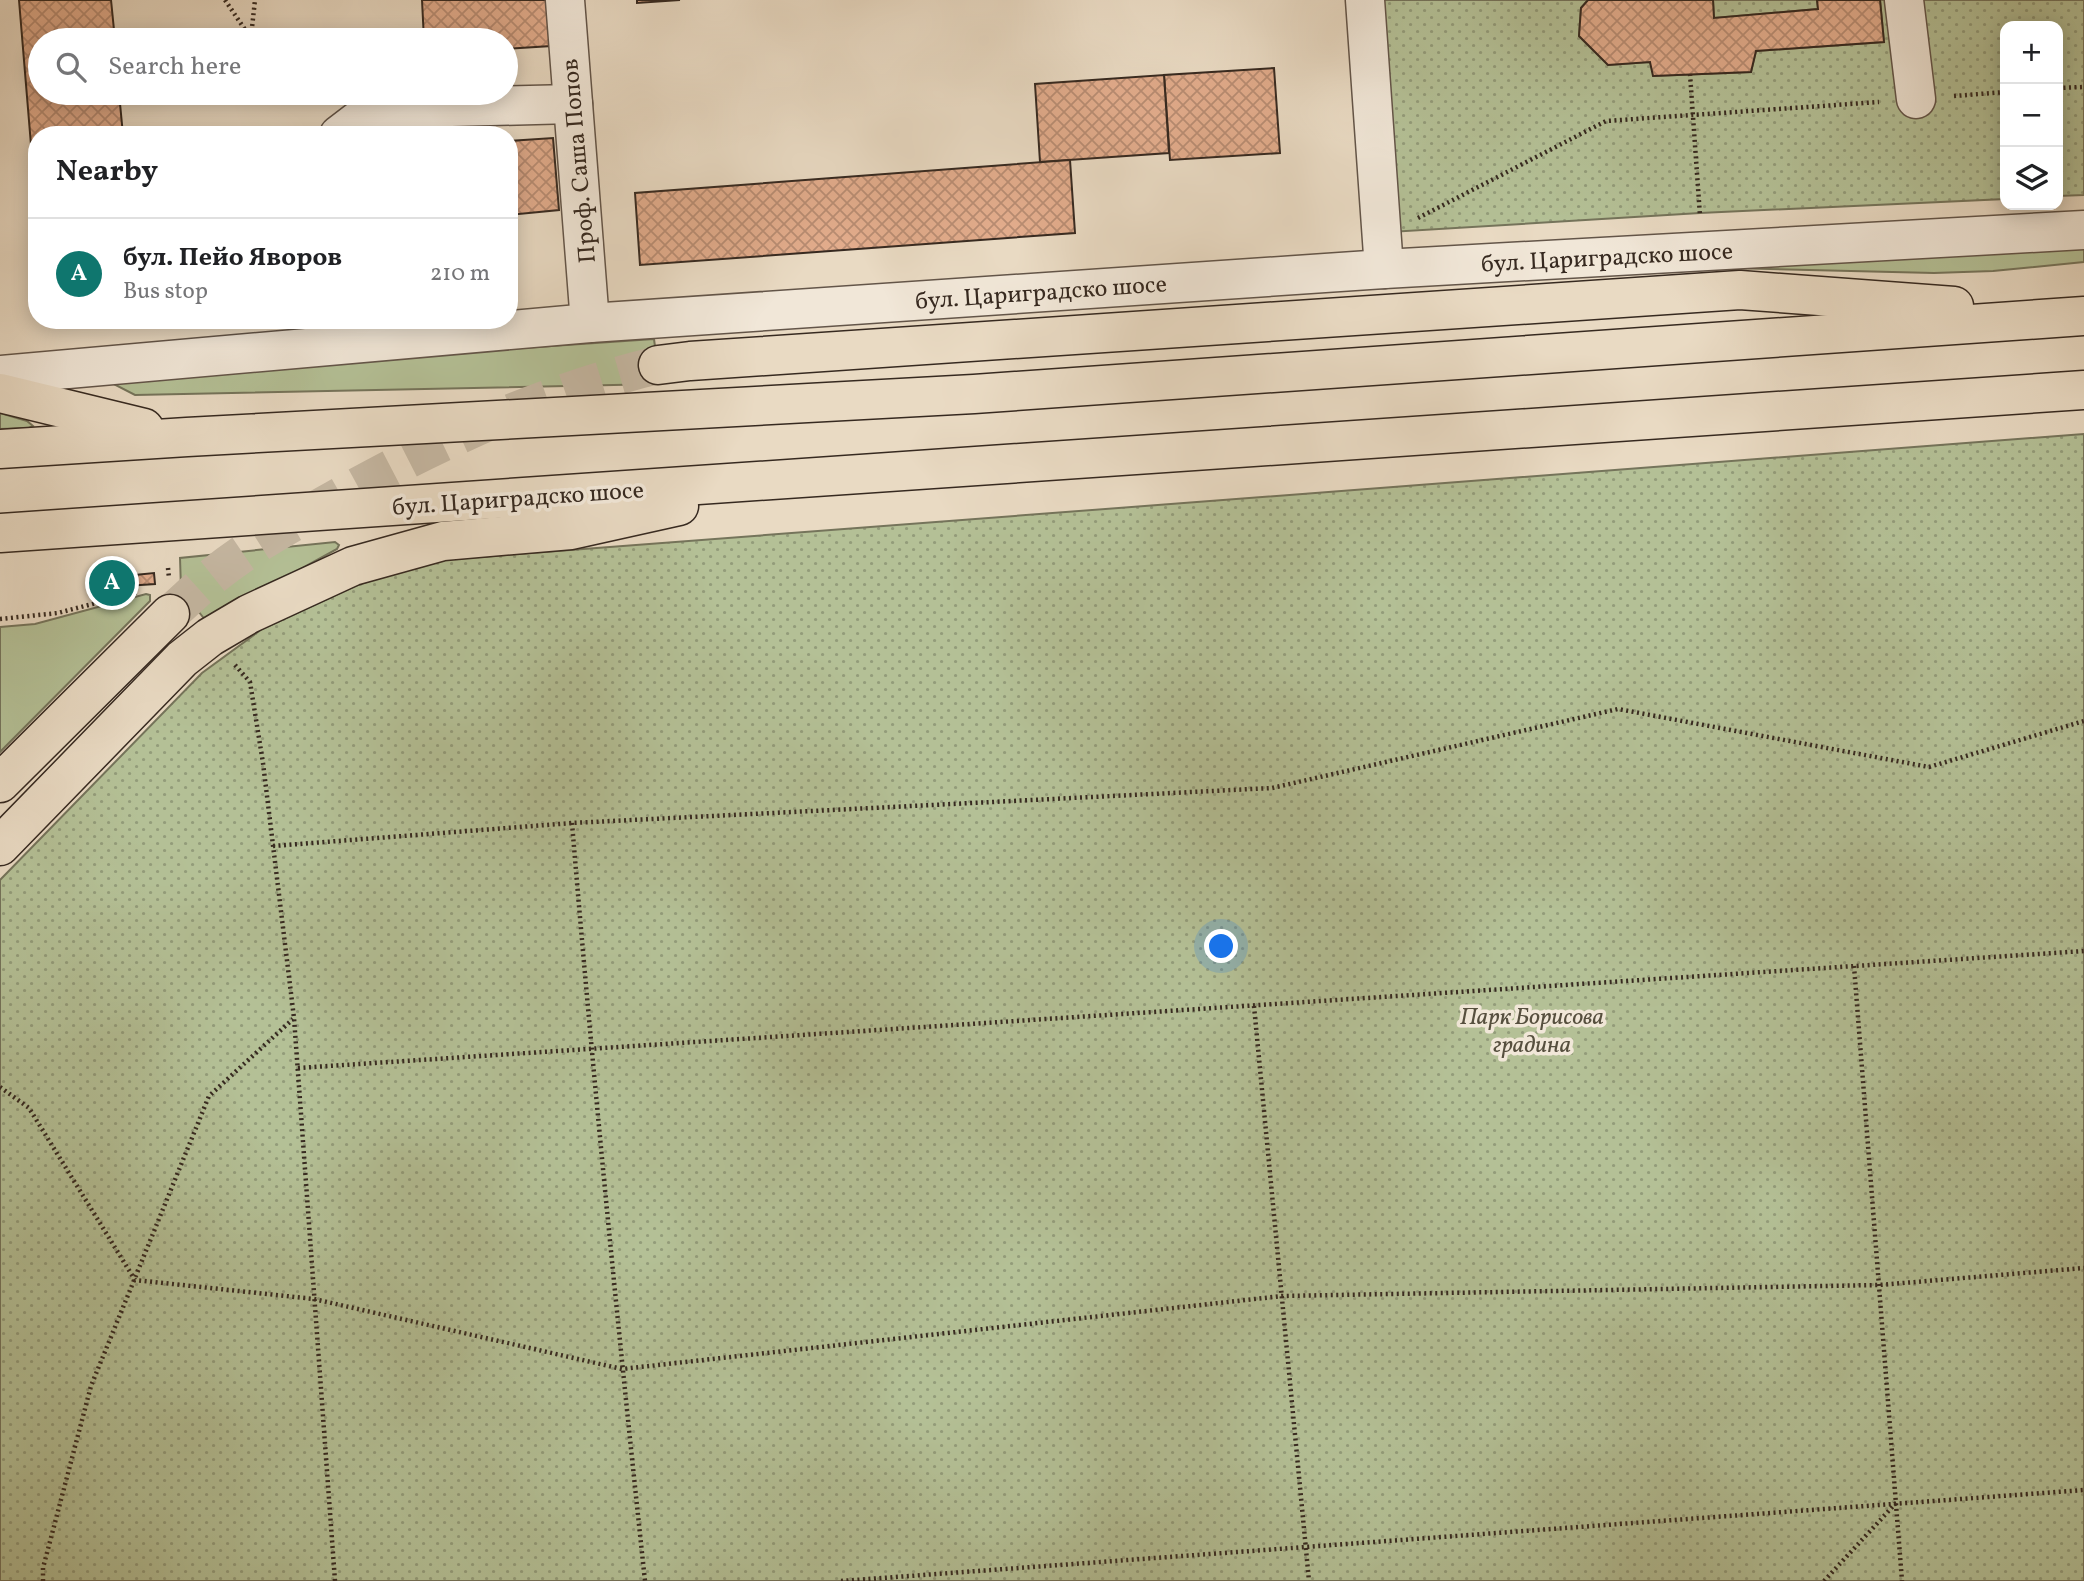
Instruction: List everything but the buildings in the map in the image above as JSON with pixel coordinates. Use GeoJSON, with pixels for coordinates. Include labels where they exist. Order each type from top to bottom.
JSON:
{"type":"FeatureCollection","features":[{"type":"Feature","properties":{"kind":"highway"},"geometry":{"type":"LineString","coordinates":[[658,365],[1740,290],[2084,316]]}},
{"type":"Feature","properties":{"kind":"highway"},"geometry":{"type":"LineString","coordinates":[[0,449],[187,436],[974,394],[2084,316]]}},
{"type":"Feature","properties":{"kind":"highway","name":"бул. Цариградско шосе"},"geometry":{"type":"LineString","coordinates":[[0,533],[2084,390]]}},
{"type":"Feature","properties":{"kind":"highway"},"geometry":{"type":"LineString","coordinates":[[0,393],[187,436]]}},
{"type":"Feature","properties":{"kind":"highway"},"geometry":{"type":"LineString","coordinates":[[0,846],[182,659],[210,637],[249,614],[330,576],[353,566],[443,541],[571,530],[807,478]]}},
{"type":"Feature","properties":{"kind":"highway"},"geometry":{"type":"LineString","coordinates":[[0,783],[157,602]]}},
{"type":"Feature","properties":{"kind":"street","name":"Проф. Саша Попов"},"geometry":{"type":"LineString","coordinates":[[565,0],[590,323]]}},
{"type":"Feature","properties":{"kind":"street"},"geometry":{"type":"LineString","coordinates":[[1366,0],[1383,259]]}},
{"type":"Feature","properties":{"kind":"street"},"geometry":{"type":"LineString","coordinates":[[1904,0],[1916,99]]}},
{"type":"Feature","properties":{"kind":"street"},"geometry":{"type":"LineString","coordinates":[[351,126],[373,109],[573,104]]}},
{"type":"Feature","properties":{"kind":"street","name":"бул. Цариградско шосе"},"geometry":{"type":"LineString","coordinates":[[0,375],[590,323],[1383,259],[2084,230]]}},
{"type":"Feature","properties":{"kind":"path"},"geometry":{"type":"LineString","coordinates":[[225,0],[243,28]]}},
{"type":"Feature","properties":{"kind":"path"},"geometry":{"type":"LineString","coordinates":[[252,28],[255,0]]}},
{"type":"Feature","properties":{"kind":"path"},"geometry":{"type":"LineString","coordinates":[[1690,74],[1700,213]]}},
{"type":"Feature","properties":{"kind":"path"},"geometry":{"type":"LineString","coordinates":[[2063,88],[2084,86]]}},
{"type":"Feature","properties":{"kind":"path"},"geometry":{"type":"LineString","coordinates":[[1383,259],[1390,232],[1606,121],[2000,92]]}},
{"type":"Feature","properties":{"kind":"path"},"geometry":{"type":"LineString","coordinates":[[0,619],[157,602]]}},
{"type":"Feature","properties":{"kind":"path"},"geometry":{"type":"LineString","coordinates":[[228,657],[250,682],[263,763],[294,1018],[335,1581]]}},
{"type":"Feature","properties":{"kind":"path"},"geometry":{"type":"LineString","coordinates":[[273,846],[572,823],[1272,788],[1619,709],[1929,767],[2084,721]]}},
{"type":"Feature","properties":{"kind":"path"},"geometry":{"type":"LineString","coordinates":[[572,823],[591,1049],[645,1581]]}},
{"type":"Feature","properties":{"kind":"path"},"geometry":{"type":"LineString","coordinates":[[298,1069],[2084,951]]}},
{"type":"Feature","properties":{"kind":"path"},"geometry":{"type":"LineString","coordinates":[[1854,966],[1902,1581]]}},
{"type":"Feature","properties":{"kind":"path"},"geometry":{"type":"LineString","coordinates":[[1254,1006],[1309,1581]]}},
{"type":"Feature","properties":{"kind":"path"},"geometry":{"type":"LineString","coordinates":[[43,1581],[43,1568],[91,1386],[209,1096],[294,1018]]}},
{"type":"Feature","properties":{"kind":"path"},"geometry":{"type":"LineString","coordinates":[[0,1087],[29,1108],[135,1280]]}},
{"type":"Feature","properties":{"kind":"path"},"geometry":{"type":"LineString","coordinates":[[135,1280],[314,1298],[622,1369],[1282,1296],[1880,1285],[2084,1268]]}},
{"type":"Feature","properties":{"kind":"path"},"geometry":{"type":"LineString","coordinates":[[841,1581],[2084,1490]]}},
{"type":"Feature","properties":{"kind":"path"},"geometry":{"type":"LineString","coordinates":[[1824,1581],[1896,1503]]}},
{"type":"Feature","properties":{"kind":"green space"},"geometry":{"type":"Polygon","coordinates":[[[1373,0],[1588,0],[1581,8],[1579,36],[1608,65],[1650,62],[1654,76],[1751,72],[1756,51],[1884,42],[1880,0],[2084,0],[2084,195],[2063,196],[2063,21],[2000,21],[2000,199],[1700,213],[1390,232],[1373,0]]]}},
{"type":"Feature","properties":{"kind":"green space"},"geometry":{"type":"Polygon","coordinates":[[[1713,0],[1817,0],[1818,9],[1714,18],[1713,0]]]}},
{"type":"Feature","properties":{"kind":"green space"},"geometry":{"type":"Polygon","coordinates":[[[2084,248],[2084,262],[1993,271],[1934,273],[1729,268],[2084,248]]]}},
{"type":"Feature","properties":{"kind":"green space"},"geometry":{"type":"Polygon","coordinates":[[[654,339],[660,384],[135,395],[100,377],[654,339]]]}},
{"type":"Feature","properties":{"kind":"green space"},"geometry":{"type":"Polygon","coordinates":[[[0,413],[27,421],[33,426],[0,429],[0,413]]]}},
{"type":"Feature","properties":{"kind":"green space","name":"Парк Борисова градина"},"geometry":{"type":"Polygon","coordinates":[[[2084,434],[2084,1581],[0,1581],[0,880],[202,673],[262,629],[355,586],[427,561],[2084,434]]]}},
{"type":"Feature","properties":{"kind":"green space"},"geometry":{"type":"Polygon","coordinates":[[[335,542],[339,545],[337,549],[206,621],[181,589],[180,558],[335,542]]]}},
{"type":"Feature","properties":{"kind":"green space"},"geometry":{"type":"Polygon","coordinates":[[[150,595],[150,601],[0,752],[0,627],[35,624],[150,595]]]}},
{"type":"Feature","properties":{"kind":"tunnel"},"geometry":{"type":"LineString","coordinates":[[170,614],[214,575],[258,544],[412,458],[532,404],[615,376],[658,365]]}},
{"type":"Feature","properties":{"kind":"place","name":"бул. Пейо Яворов"},"geometry":{"type":"Point","coordinates":[112,583]}}]}
